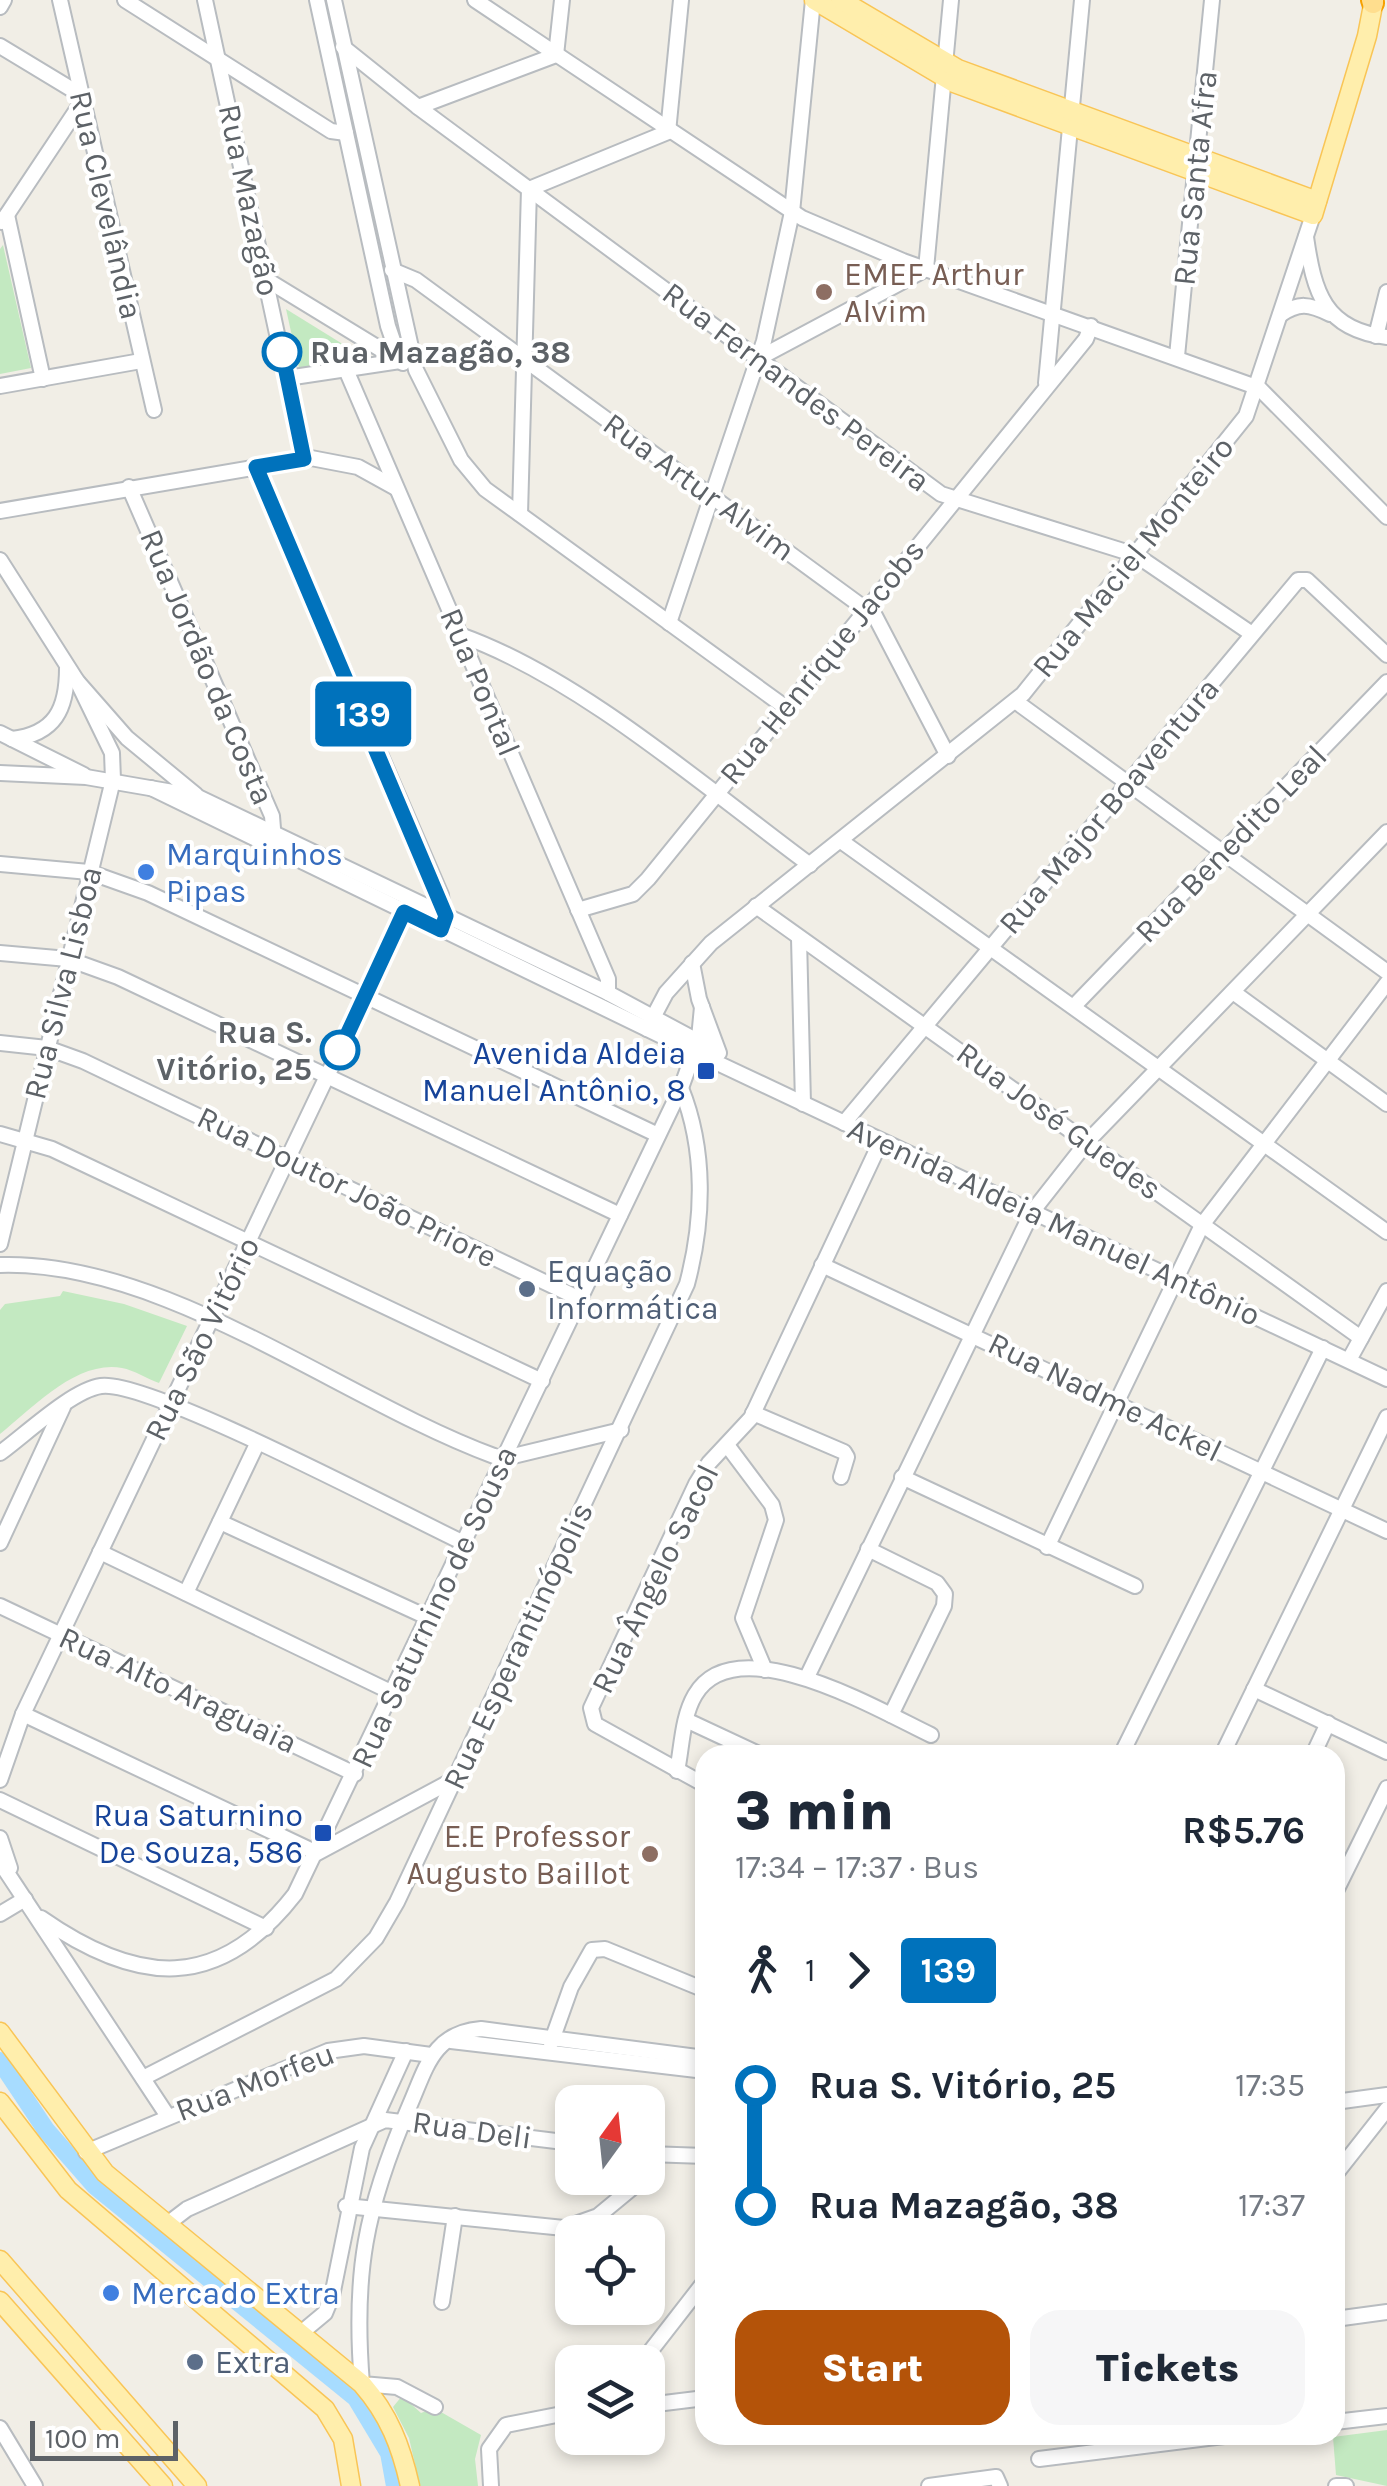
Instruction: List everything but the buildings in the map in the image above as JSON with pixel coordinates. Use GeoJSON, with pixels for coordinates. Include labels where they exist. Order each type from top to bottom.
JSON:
{"type":"FeatureCollection","features":[{"type":"Feature","properties":{"kind":"main road"},"geometry":{"type":"LineString","coordinates":[[814,0],[847,6],[945,70],[1315,208]]}},
{"type":"Feature","properties":{"kind":"main road","name":"Rua Maciel Monteiro"},"geometry":{"type":"LineString","coordinates":[[1315,208],[1374,3]]}},
{"type":"Feature","properties":{"kind":"main road"},"geometry":{"type":"LineString","coordinates":[[0,2032],[86,2152],[166,2225],[362,2384],[393,2428],[410,2486]]}},
{"type":"Feature","properties":{"kind":"main road"},"geometry":{"type":"LineString","coordinates":[[0,2102],[68,2190],[325,2408],[343,2439],[349,2481]]}},
{"type":"Feature","properties":{"kind":"main road"},"geometry":{"type":"LineString","coordinates":[[0,2260],[197,2486]]}},
{"type":"Feature","properties":{"kind":"main road"},"geometry":{"type":"LineString","coordinates":[[0,2301],[159,2484]]}},
{"type":"Feature","properties":{"kind":"street"},"geometry":{"type":"LineString","coordinates":[[0,7],[4,0]]}},
{"type":"Feature","properties":{"kind":"street","name":"Rua Clevelândia"},"geometry":{"type":"LineString","coordinates":[[60,0],[154,410]]}},
{"type":"Feature","properties":{"kind":"street"},"geometry":{"type":"LineString","coordinates":[[125,0],[331,131],[346,133]]}},
{"type":"Feature","properties":{"kind":"street","name":"Rua Mazagão"},"geometry":{"type":"LineString","coordinates":[[205,0],[304,459]]}},
{"type":"Feature","properties":{"kind":"street"},"geometry":{"type":"LineString","coordinates":[[318,0],[331,21],[350,78],[410,363]]}},
{"type":"Feature","properties":{"kind":"street"},"geometry":{"type":"LineString","coordinates":[[331,21],[334,0]]}},
{"type":"Feature","properties":{"kind":"street"},"geometry":{"type":"LineString","coordinates":[[475,0],[792,212],[926,269],[1259,388],[1387,517]]}},
{"type":"Feature","properties":{"kind":"street"},"geometry":{"type":"LineString","coordinates":[[556,56],[562,0]]}},
{"type":"Feature","properties":{"kind":"street"},"geometry":{"type":"LineString","coordinates":[[668,132],[681,0]]}},
{"type":"Feature","properties":{"kind":"street"},"geometry":{"type":"LineString","coordinates":[[670,623],[758,358],[792,212],[814,0]]}},
{"type":"Feature","properties":{"kind":"street"},"geometry":{"type":"LineString","coordinates":[[926,269],[952,0]]}},
{"type":"Feature","properties":{"kind":"street"},"geometry":{"type":"LineString","coordinates":[[1046,384],[1082,0]]}},
{"type":"Feature","properties":{"kind":"street","name":"Rua Santa Afra"},"geometry":{"type":"LineString","coordinates":[[1177,356],[1212,0]]}},
{"type":"Feature","properties":{"kind":"street"},"geometry":{"type":"LineString","coordinates":[[0,46],[81,99],[3,220],[44,378]]}},
{"type":"Feature","properties":{"kind":"street"},"geometry":{"type":"LineString","coordinates":[[338,46],[346,133],[388,326],[468,470],[485,489],[786,706]]}},
{"type":"Feature","properties":{"kind":"street","name":"Rua Fernandes Pereira"},"geometry":{"type":"LineString","coordinates":[[338,46],[953,499],[1136,555],[1252,634]]}},
{"type":"Feature","properties":{"kind":"street"},"geometry":{"type":"LineString","coordinates":[[418,107],[556,56]]}},
{"type":"Feature","properties":{"kind":"street"},"geometry":{"type":"LineString","coordinates":[[350,78],[375,73]]}},
{"type":"Feature","properties":{"kind":"street"},"geometry":{"type":"LineString","coordinates":[[520,514],[530,189],[668,132]]}},
{"type":"Feature","properties":{"kind":"street","name":"Rua Maciel Monteiro"},"geometry":{"type":"LineString","coordinates":[[650,1022],[666,993],[692,963],[756,906],[1015,701],[1136,555],[1246,416],[1259,388],[1315,208]]}},
{"type":"Feature","properties":{"kind":"street"},"geometry":{"type":"LineString","coordinates":[[1306,235],[1315,290],[1335,317]]}},
{"type":"Feature","properties":{"kind":"street"},"geometry":{"type":"LineString","coordinates":[[758,358],[926,269]]}},
{"type":"Feature","properties":{"kind":"street","name":"Rua Artur Alvim"},"geometry":{"type":"LineString","coordinates":[[392,270],[416,280],[866,608],[879,623],[948,756]]}},
{"type":"Feature","properties":{"kind":"street"},"geometry":{"type":"LineString","coordinates":[[267,280],[410,363]]}},
{"type":"Feature","properties":{"kind":"street"},"geometry":{"type":"LineString","coordinates":[[1280,315],[1294,306],[1307,304],[1355,330],[1382,337],[1387,292]]}},
{"type":"Feature","properties":{"kind":"street","name":"Rua Henrique Jacobs"},"geometry":{"type":"LineString","coordinates":[[578,910],[636,892],[1086,339],[1091,326]]}},
{"type":"Feature","properties":{"kind":"street"},"geometry":{"type":"LineString","coordinates":[[0,386],[141,361]]}},
{"type":"Feature","properties":{"kind":"street"},"geometry":{"type":"LineString","coordinates":[[287,378],[410,363]]}},
{"type":"Feature","properties":{"kind":"street","name":"Rua Pontal"},"geometry":{"type":"LineString","coordinates":[[347,372],[608,979],[608,993]]}},
{"type":"Feature","properties":{"kind":"street"},"geometry":{"type":"LineString","coordinates":[[0,511],[304,459],[322,458],[358,467],[397,488]]}},
{"type":"Feature","properties":{"kind":"street"},"geometry":{"type":"LineString","coordinates":[[256,467],[444,923],[608,993],[650,1022]]}},
{"type":"Feature","properties":{"kind":"street","name":"Rua Jordão da Costa"},"geometry":{"type":"LineString","coordinates":[[129,487],[272,816],[274,842]]}},
{"type":"Feature","properties":{"kind":"street"},"geometry":{"type":"LineString","coordinates":[[0,560],[77,681],[128,738],[196,796],[274,842]]}},
{"type":"Feature","properties":{"kind":"street","name":"Rua Major Boaventura"},"geometry":{"type":"LineString","coordinates":[[844,1123],[1252,634],[1303,579],[1387,654]]}},
{"type":"Feature","properties":{"kind":"street"},"geometry":{"type":"LineString","coordinates":[[460,634],[547,676],[810,864]]}},
{"type":"Feature","properties":{"kind":"street"},"geometry":{"type":"LineString","coordinates":[[6,736],[41,732],[58,718],[67,691],[67,667]]}},
{"type":"Feature","properties":{"kind":"street"},"geometry":{"type":"LineString","coordinates":[[77,681],[112,753],[113,780]]}},
{"type":"Feature","properties":{"kind":"street","name":"Rua Benedito Leal"},"geometry":{"type":"LineString","coordinates":[[1074,1006],[1387,682]]}},
{"type":"Feature","properties":{"kind":"street"},"geometry":{"type":"LineString","coordinates":[[1015,701],[1387,972]]}},
{"type":"Feature","properties":{"kind":"street"},"geometry":{"type":"LineString","coordinates":[[6,736],[86,777]]}},
{"type":"Feature","properties":{"kind":"street"},"geometry":{"type":"LineString","coordinates":[[28,773],[41,764],[39,751]]}},
{"type":"Feature","properties":{"kind":"street"},"geometry":{"type":"LineString","coordinates":[[0,773],[113,780],[196,796]]}},
{"type":"Feature","properties":{"kind":"street","name":"Rua Silva Lisboa"},"geometry":{"type":"LineString","coordinates":[[0,1244],[113,780]]}},
{"type":"Feature","properties":{"kind":"street"},"geometry":{"type":"LineString","coordinates":[[151,788],[274,842],[650,1022]]}},
{"type":"Feature","properties":{"kind":"street"},"geometry":{"type":"LineString","coordinates":[[808,1677],[970,1333],[1032,1212],[1087,1142],[1387,832]]}},
{"type":"Feature","properties":{"kind":"street"},"geometry":{"type":"LineString","coordinates":[[840,841],[1387,1232]]}},
{"type":"Feature","properties":{"kind":"street"},"geometry":{"type":"LineString","coordinates":[[0,864],[89,872],[148,893],[658,1135]]}},
{"type":"Feature","properties":{"kind":"street","name":"Rua São Vitório"},"geometry":{"type":"LineString","coordinates":[[0,1780],[23,1714],[408,906]]}},
{"type":"Feature","properties":{"kind":"street","name":"Rua José Guedes"},"geometry":{"type":"LineString","coordinates":[[756,906],[1361,1338]]}},
{"type":"Feature","properties":{"kind":"street"},"geometry":{"type":"LineString","coordinates":[[799,938],[803,1104]]}},
{"type":"Feature","properties":{"kind":"street"},"geometry":{"type":"LineString","coordinates":[[0,953],[68,960],[118,977],[620,1215]]}},
{"type":"Feature","properties":{"kind":"street"},"geometry":{"type":"LineString","coordinates":[[692,963],[720,1057]]}},
{"type":"Feature","properties":{"kind":"street"},"geometry":{"type":"LineString","coordinates":[[1047,1547],[1202,1226],[1387,983]]}},
{"type":"Feature","properties":{"kind":"street"},"geometry":{"type":"LineString","coordinates":[[666,993],[680,990],[701,1003]]}},
{"type":"Feature","properties":{"kind":"street"},"geometry":{"type":"LineString","coordinates":[[1233,992],[1387,1104]]}},
{"type":"Feature","properties":{"kind":"street"},"geometry":{"type":"LineString","coordinates":[[697,1046],[701,1003]]}},
{"type":"Feature","properties":{"kind":"street","name":"Avenida Aldeia Manuel Antônio"},"geometry":{"type":"LineString","coordinates":[[650,1022],[803,1104],[1387,1379]]}},
{"type":"Feature","properties":{"kind":"street","name":"Rua Doutor João Priore"},"geometry":{"type":"LineString","coordinates":[[0,1043],[46,1048],[580,1299]]}},
{"type":"Feature","properties":{"kind":"street","name":"Rua Saturnino de Sousa"},"geometry":{"type":"LineString","coordinates":[[40,1918],[101,1955],[144,1967],[204,1962],[237,1951],[266,1928],[295,1894],[318,1853],[681,1088],[697,1046]]}},
{"type":"Feature","properties":{"kind":"street","name":"Rua Esperantinópolis"},"geometry":{"type":"LineString","coordinates":[[143,2078],[313,1993],[358,1960],[398,1902],[672,1318],[694,1259],[700,1207],[698,1163],[694,1126],[681,1088]]}},
{"type":"Feature","properties":{"kind":"street"},"geometry":{"type":"LineString","coordinates":[[0,1134],[26,1139],[542,1381]]}},
{"type":"Feature","properties":{"kind":"street","name":"Rua Ângelo Sacol"},"geometry":{"type":"LineString","coordinates":[[678,1771],[617,1739],[590,1718],[696,1484],[753,1413],[881,1141]]}},
{"type":"Feature","properties":{"kind":"street"},"geometry":{"type":"LineString","coordinates":[[0,1265],[104,1279],[212,1320],[476,1450],[504,1458],[620,1430]]}},
{"type":"Feature","properties":{"kind":"street","name":"Rua Nadme Ackel"},"geometry":{"type":"LineString","coordinates":[[822,1265],[1387,1531]]}},
{"type":"Feature","properties":{"kind":"street"},"geometry":{"type":"LineString","coordinates":[[1349,1360],[1387,1291]]}},
{"type":"Feature","properties":{"kind":"street"},"geometry":{"type":"LineString","coordinates":[[1126,1745],[1323,1348]]}},
{"type":"Feature","properties":{"kind":"street"},"geometry":{"type":"LineString","coordinates":[[0,1454],[92,1387],[111,1385],[170,1404],[464,1543]]}},
{"type":"Feature","properties":{"kind":"street"},"geometry":{"type":"LineString","coordinates":[[0,1543],[63,1406]]}},
{"type":"Feature","properties":{"kind":"street"},"geometry":{"type":"LineString","coordinates":[[753,1413],[844,1452],[841,1477]]}},
{"type":"Feature","properties":{"kind":"street"},"geometry":{"type":"LineString","coordinates":[[1227,1745],[1387,1416]]}},
{"type":"Feature","properties":{"kind":"street"},"geometry":{"type":"LineString","coordinates":[[186,1593],[257,1444]]}},
{"type":"Feature","properties":{"kind":"street"},"geometry":{"type":"LineString","coordinates":[[728,1445],[774,1512],[775,1528],[743,1618],[765,1670]]}},
{"type":"Feature","properties":{"kind":"street"},"geometry":{"type":"LineString","coordinates":[[902,1478],[1135,1586]]}},
{"type":"Feature","properties":{"kind":"street"},"geometry":{"type":"LineString","coordinates":[[220,1522],[429,1618]]}},
{"type":"Feature","properties":{"kind":"street"},"geometry":{"type":"LineString","coordinates":[[868,1549],[937,1583],[945,1594],[944,1606],[891,1715]]}},
{"type":"Feature","properties":{"kind":"street"},"geometry":{"type":"LineString","coordinates":[[100,1552],[393,1693]]}},
{"type":"Feature","properties":{"kind":"street","name":"Rua Alto Araguaia"},"geometry":{"type":"LineString","coordinates":[[0,1606],[354,1774]]}},
{"type":"Feature","properties":{"kind":"street"},"geometry":{"type":"LineString","coordinates":[[695,1780],[678,1771],[692,1700],[706,1683],[730,1673],[765,1670],[808,1677],[931,1734]]}},
{"type":"Feature","properties":{"kind":"street"},"geometry":{"type":"LineString","coordinates":[[1254,1690],[1387,1752]]}},
{"type":"Feature","properties":{"kind":"street"},"geometry":{"type":"LineString","coordinates":[[23,1714],[318,1853],[455,1779]]}},
{"type":"Feature","properties":{"kind":"street"},"geometry":{"type":"LineString","coordinates":[[686,1720],[740,1745]]}},
{"type":"Feature","properties":{"kind":"street"},"geometry":{"type":"LineString","coordinates":[[1318,1745],[1328,1723]]}},
{"type":"Feature","properties":{"kind":"street"},"geometry":{"type":"LineString","coordinates":[[1345,1873],[1387,1788]]}},
{"type":"Feature","properties":{"kind":"street"},"geometry":{"type":"LineString","coordinates":[[0,1800],[266,1928]]}},
{"type":"Feature","properties":{"kind":"street"},"geometry":{"type":"LineString","coordinates":[[0,1838],[25,1899],[168,2115]]}},
{"type":"Feature","properties":{"kind":"street"},"geometry":{"type":"LineString","coordinates":[[0,1862],[12,1874]]}},
{"type":"Feature","properties":{"kind":"street"},"geometry":{"type":"LineString","coordinates":[[0,1914],[25,1899]]}},
{"type":"Feature","properties":{"kind":"street"},"geometry":{"type":"LineString","coordinates":[[551,2046],[571,1987],[592,1950],[605,1949],[695,1986]]}},
{"type":"Feature","properties":{"kind":"street","name":"Rua Morfeu"},"geometry":{"type":"LineString","coordinates":[[86,2152],[328,2051],[364,2046],[406,2050],[551,2046]]}},
{"type":"Feature","properties":{"kind":"street"},"geometry":{"type":"LineString","coordinates":[[551,2046],[695,2057]]}},
{"type":"Feature","properties":{"kind":"street"},"geometry":{"type":"LineString","coordinates":[[551,2046],[695,2069]]}},
{"type":"Feature","properties":{"kind":"street"},"geometry":{"type":"LineString","coordinates":[[435,2406],[397,2387],[362,2384],[357,2310],[371,2206],[404,2120],[440,2047]]}},
{"type":"Feature","properties":{"kind":"street"},"geometry":{"type":"LineString","coordinates":[[301,2334],[324,2313],[332,2296],[346,2206],[372,2125],[406,2050]]}},
{"type":"Feature","properties":{"kind":"street"},"geometry":{"type":"LineString","coordinates":[[1345,2101],[1387,2095]]}},
{"type":"Feature","properties":{"kind":"street"},"geometry":{"type":"LineString","coordinates":[[1345,2162],[1387,2109]]}},
{"type":"Feature","properties":{"kind":"street","name":"Rua Deli"},"geometry":{"type":"LineString","coordinates":[[166,2225],[187,2209],[372,2125],[404,2120],[555,2141]]}},
{"type":"Feature","properties":{"kind":"street"},"geometry":{"type":"LineString","coordinates":[[665,2155],[695,2156]]}},
{"type":"Feature","properties":{"kind":"street"},"geometry":{"type":"LineString","coordinates":[[346,2206],[548,2228],[580,2224],[598,2216],[623,2195]]}},
{"type":"Feature","properties":{"kind":"street"},"geometry":{"type":"LineString","coordinates":[[442,2302],[455,2216]]}},
{"type":"Feature","properties":{"kind":"street"},"geometry":{"type":"LineString","coordinates":[[655,2345],[695,2294]]}},
{"type":"Feature","properties":{"kind":"street"},"geometry":{"type":"LineString","coordinates":[[1345,2318],[1387,2312]]}},
{"type":"Feature","properties":{"kind":"street"},"geometry":{"type":"LineString","coordinates":[[665,2403],[695,2399]]}},
{"type":"Feature","properties":{"kind":"street"},"geometry":{"type":"LineString","coordinates":[[491,2486],[489,2449],[506,2425],[555,2415]]}},
{"type":"Feature","properties":{"kind":"street"},"geometry":{"type":"LineString","coordinates":[[1345,2421],[1387,2416]]}},
{"type":"Feature","properties":{"kind":"street"},"geometry":{"type":"LineString","coordinates":[[0,2428],[34,2486]]}},
{"type":"Feature","properties":{"kind":"street"},"geometry":{"type":"LineString","coordinates":[[1039,2459],[1152,2445]]}},
{"type":"Feature","properties":{"kind":"street"},"geometry":{"type":"LineString","coordinates":[[159,2484],[171,2456]]}},
{"type":"Feature","properties":{"kind":"street"},"geometry":{"type":"LineString","coordinates":[[929,2486],[999,2482]]}},
{"type":"Feature","properties":{"kind":"street"},"geometry":{"type":"LineString","coordinates":[[1336,2486],[1346,2486]]}},
{"type":"Feature","properties":{"kind":"green space"},"geometry":{"type":"Polygon","coordinates":[[[3,245],[31,368],[0,374],[0,249],[3,245]]]}},
{"type":"Feature","properties":{"kind":"green space"},"geometry":{"type":"Polygon","coordinates":[[[286,309],[362,356],[299,368],[286,309]]]}},
{"type":"Feature","properties":{"kind":"green space"},"geometry":{"type":"Polygon","coordinates":[[[63,1291],[124,1304],[187,1326],[159,1383],[122,1368],[88,1371],[56,1388],[0,1434],[0,1310],[5,1304],[60,1296],[63,1291]]]}},
{"type":"Feature","properties":{"kind":"green space"},"geometry":{"type":"Polygon","coordinates":[[[402,2396],[421,2413],[434,2408],[481,2435],[475,2459],[478,2486],[420,2486],[409,2438],[393,2407],[402,2396]]]}},
{"type":"Feature","properties":{"kind":"green space"},"geometry":{"type":"Polygon","coordinates":[[[1387,2430],[1387,2486],[1336,2475],[1334,2445],[1345,2445],[1345,2435],[1387,2430]]]}},
{"type":"Feature","properties":{"kind":"waterway"},"geometry":{"type":"LineString","coordinates":[[0,2061],[46,2130],[95,2186],[356,2398],[389,2453],[395,2486]]}},
{"type":"Feature","properties":{"kind":"bus line","name":"139"},"geometry":{"type":"LineString","coordinates":[[282,352],[304,459],[256,467],[441,895],[446,916],[441,930],[404,912],[340,1050]]}},
{"type":"Feature","properties":{"kind":"place","name":"EMEF Arthur Alvim"},"geometry":{"type":"Point","coordinates":[824,292]}},
{"type":"Feature","properties":{"kind":"place","name":"Rua Mazagão, 38"},"geometry":{"type":"Point","coordinates":[282,352]}},
{"type":"Feature","properties":{"kind":"place","name":"Marquinhos Pipas"},"geometry":{"type":"Point","coordinates":[146,872]}},
{"type":"Feature","properties":{"kind":"place","name":"Rua S. Vitório, 25"},"geometry":{"type":"Point","coordinates":[340,1050]}},
{"type":"Feature","properties":{"kind":"place","name":"Avenida Aldeia Manuel Antônio, 8"},"geometry":{"type":"Point","coordinates":[706,1071]}},
{"type":"Feature","properties":{"kind":"place","name":"Equação Informática"},"geometry":{"type":"Point","coordinates":[527,1289]}},
{"type":"Feature","properties":{"kind":"place","name":"Rua Saturnino De Souza, 586"},"geometry":{"type":"Point","coordinates":[323,1833]}},
{"type":"Feature","properties":{"kind":"place","name":"E.E Professor Augusto Baillot"},"geometry":{"type":"Point","coordinates":[650,1854]}},
{"type":"Feature","properties":{"kind":"place","name":"Mercado Extra"},"geometry":{"type":"Point","coordinates":[111,2293]}},
{"type":"Feature","properties":{"kind":"place","name":"Extra"},"geometry":{"type":"Point","coordinates":[195,2362]}}]}
